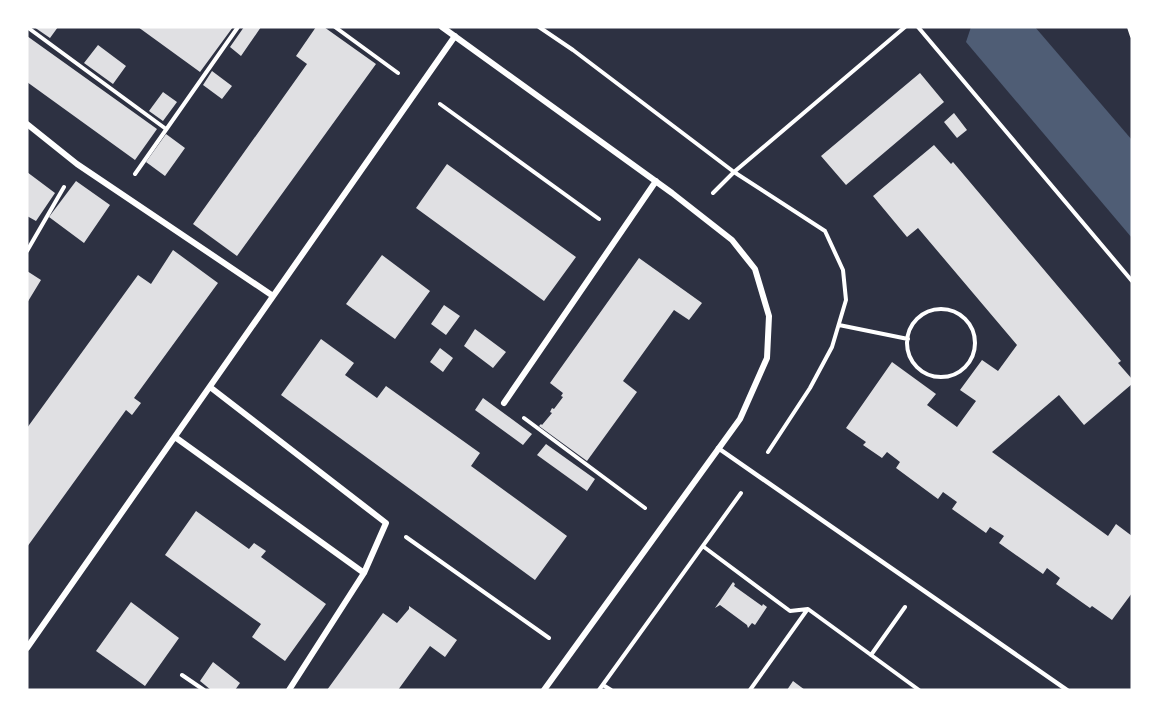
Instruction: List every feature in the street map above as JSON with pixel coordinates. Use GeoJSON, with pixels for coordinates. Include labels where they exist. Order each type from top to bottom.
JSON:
{"type":"FeatureCollection","features":[{"type":"Feature","properties":{"kind":"street"},"geometry":{"type":"LineString","coordinates":[[442,27],[656,181],[732,240],[755,269],[770,316],[767,358],[740,419],[544,690]]}},
{"type":"Feature","properties":{"kind":"street"},"geometry":{"type":"LineString","coordinates":[[27,648],[455,36]]}},
{"type":"Feature","properties":{"kind":"street"},"geometry":{"type":"LineString","coordinates":[[27,124],[77,164],[273,296]]}},
{"type":"Feature","properties":{"kind":"street"},"geometry":{"type":"LineString","coordinates":[[504,403],[656,181]]}},
{"type":"Feature","properties":{"kind":"street"},"geometry":{"type":"LineString","coordinates":[[210,387],[386,523],[364,573],[289,690]]}},
{"type":"Feature","properties":{"kind":"street"},"geometry":{"type":"LineString","coordinates":[[175,437],[364,573]]}},
{"type":"Feature","properties":{"kind":"lane"},"geometry":{"type":"LineString","coordinates":[[718,448],[1066,690]]}},
{"type":"Feature","properties":{"kind":"path"},"geometry":{"type":"LineString","coordinates":[[27,27],[166,129]]}},
{"type":"Feature","properties":{"kind":"path"},"geometry":{"type":"LineString","coordinates":[[121,193],[238,27]]}},
{"type":"Feature","properties":{"kind":"path"},"geometry":{"type":"LineString","coordinates":[[335,27],[621,235]]}},
{"type":"Feature","properties":{"kind":"path"},"geometry":{"type":"LineString","coordinates":[[539,27],[573,50],[734,172],[825,231],[843,270],[846,300],[832,346],[810,388],[704,547],[599,690]]}},
{"type":"Feature","properties":{"kind":"path"},"geometry":{"type":"LineString","coordinates":[[696,211],[734,172],[905,27]]}},
{"type":"Feature","properties":{"kind":"path"},"geometry":{"type":"LineString","coordinates":[[918,27],[1132,281]]}},
{"type":"Feature","properties":{"kind":"path"},"geometry":{"type":"LineString","coordinates":[[1129,27],[1132,36]]}},
{"type":"Feature","properties":{"kind":"path"},"geometry":{"type":"LineString","coordinates":[[27,251],[77,164]]}},
{"type":"Feature","properties":{"kind":"path"},"geometry":{"type":"LineString","coordinates":[[944,308],[966,318],[976,340],[975,351],[963,369],[954,374],[933,376],[923,372],[909,356],[908,339],[913,322],[922,314],[933,309],[944,308]]}},
{"type":"Feature","properties":{"kind":"path"},"geometry":{"type":"LineString","coordinates":[[839,325],[908,339]]}},
{"type":"Feature","properties":{"kind":"path"},"geometry":{"type":"LineString","coordinates":[[504,403],[665,523]]}},
{"type":"Feature","properties":{"kind":"path"},"geometry":{"type":"LineString","coordinates":[[386,523],[571,653]]}},
{"type":"Feature","properties":{"kind":"path"},"geometry":{"type":"LineString","coordinates":[[704,547],[790,611],[808,609],[919,690]]}},
{"type":"Feature","properties":{"kind":"path"},"geometry":{"type":"LineString","coordinates":[[871,655],[918,588]]}},
{"type":"Feature","properties":{"kind":"path"},"geometry":{"type":"LineString","coordinates":[[750,690],[808,609]]}},
{"type":"Feature","properties":{"kind":"path"},"geometry":{"type":"LineString","coordinates":[[182,675],[204,690]]}},
{"type":"Feature","properties":{"kind":"path"},"geometry":{"type":"LineString","coordinates":[[603,685],[611,690]]}},
{"type":"Feature","properties":{"kind":"water"},"geometry":{"type":"Polygon","coordinates":[[[971,27],[1035,27],[1132,140],[1132,238],[966,42],[971,27]]]}},
{"type":"Feature","properties":{"kind":"building"},"geometry":{"type":"Polygon","coordinates":[[[34,27],[58,27],[50,38],[34,27]]]}},
{"type":"Feature","properties":{"kind":"building"},"geometry":{"type":"Polygon","coordinates":[[[138,27],[233,27],[200,72],[138,27]]]}},
{"type":"Feature","properties":{"kind":"building"},"geometry":{"type":"Polygon","coordinates":[[[244,27],[261,27],[241,56],[230,47],[244,27]]]}},
{"type":"Feature","properties":{"kind":"building"},"geometry":{"type":"Polygon","coordinates":[[[316,27],[324,27],[376,64],[237,256],[193,224],[307,64],[296,56],[316,27]]]}},
{"type":"Feature","properties":{"kind":"building"},"geometry":{"type":"Polygon","coordinates":[[[27,36],[157,129],[135,160],[27,82],[27,36]]]}},
{"type":"Feature","properties":{"kind":"building"},"geometry":{"type":"Polygon","coordinates":[[[98,45],[126,66],[113,84],[84,63],[98,45]]]}},
{"type":"Feature","properties":{"kind":"building"},"geometry":{"type":"Polygon","coordinates":[[[212,71],[232,86],[222,99],[203,85],[212,71]]]}},
{"type":"Feature","properties":{"kind":"building"},"geometry":{"type":"Polygon","coordinates":[[[920,73],[944,102],[846,185],[821,156],[920,73]]]}},
{"type":"Feature","properties":{"kind":"building"},"geometry":{"type":"Polygon","coordinates":[[[163,92],[177,102],[163,121],[149,111],[163,92]]]}},
{"type":"Feature","properties":{"kind":"building"},"geometry":{"type":"Polygon","coordinates":[[[954,113],[967,130],[957,138],[944,122],[954,113]]]}},
{"type":"Feature","properties":{"kind":"building"},"geometry":{"type":"Polygon","coordinates":[[[166,134],[185,148],[165,176],[146,162],[166,134]]]}},
{"type":"Feature","properties":{"kind":"building"},"geometry":{"type":"Polygon","coordinates":[[[934,145],[951,164],[953,162],[1121,361],[1118,363],[1132,379],[1132,384],[1084,425],[1059,395],[992,452],[1108,536],[1116,524],[1132,536],[1132,593],[1112,620],[1092,606],[1090,608],[1056,584],[1060,578],[1047,568],[1043,574],[999,543],[1004,536],[990,527],[986,533],[952,509],[957,502],[943,492],[938,499],[896,468],[900,462],[887,452],[882,458],[863,445],[866,442],[846,428],[892,362],[936,394],[927,405],[957,427],[976,401],[960,390],[982,360],[998,371],[1017,345],[918,228],[907,237],[873,196],[934,145]]]}},
{"type":"Feature","properties":{"kind":"building"},"geometry":{"type":"Polygon","coordinates":[[[447,164],[576,257],[544,301],[416,208],[447,164]]]}},
{"type":"Feature","properties":{"kind":"building"},"geometry":{"type":"Polygon","coordinates":[[[27,172],[55,193],[36,221],[27,216],[27,172]]]}},
{"type":"Feature","properties":{"kind":"building"},"geometry":{"type":"Polygon","coordinates":[[[76,181],[110,205],[84,243],[49,217],[76,181]]]}},
{"type":"Feature","properties":{"kind":"building"},"geometry":{"type":"Polygon","coordinates":[[[173,250],[218,283],[134,398],[141,403],[132,415],[126,410],[27,547],[27,428],[138,275],[151,284],[173,250]]]}},
{"type":"Feature","properties":{"kind":"building"},"geometry":{"type":"Polygon","coordinates":[[[382,255],[430,291],[395,339],[346,304],[382,255]]]}},
{"type":"Feature","properties":{"kind":"building"},"geometry":{"type":"Polygon","coordinates":[[[639,258],[702,303],[689,320],[674,310],[623,381],[637,392],[587,461],[539,426],[563,397],[561,396],[563,393],[550,383],[639,258]]]}},
{"type":"Feature","properties":{"kind":"building"},"geometry":{"type":"Polygon","coordinates":[[[27,271],[41,280],[27,303],[27,271]]]}},
{"type":"Feature","properties":{"kind":"building"},"geometry":{"type":"Polygon","coordinates":[[[444,305],[460,316],[446,335],[431,324],[444,305]]]}},
{"type":"Feature","properties":{"kind":"building"},"geometry":{"type":"Polygon","coordinates":[[[475,329],[506,352],[493,368],[464,346],[475,329]]]}},
{"type":"Feature","properties":{"kind":"building"},"geometry":{"type":"Polygon","coordinates":[[[321,339],[354,363],[345,375],[377,398],[386,386],[480,453],[471,466],[567,536],[535,580],[281,395],[321,339]]]}},
{"type":"Feature","properties":{"kind":"building"},"geometry":{"type":"Polygon","coordinates":[[[440,348],[453,358],[443,372],[430,362],[440,348]]]}},
{"type":"Feature","properties":{"kind":"building"},"geometry":{"type":"Polygon","coordinates":[[[483,398],[532,434],[523,445],[475,410],[483,398]]]}},
{"type":"Feature","properties":{"kind":"building"},"geometry":{"type":"Polygon","coordinates":[[[546,444],[595,479],[587,491],[537,455],[546,444]]]}},
{"type":"Feature","properties":{"kind":"building"},"geometry":{"type":"Polygon","coordinates":[[[196,511],[249,549],[254,543],[266,551],[261,557],[326,604],[285,661],[252,637],[261,624],[165,555],[196,511]]]}},
{"type":"Feature","properties":{"kind":"building"},"geometry":{"type":"Polygon","coordinates":[[[733,582],[734,586],[762,606],[763,604],[767,607],[755,625],[752,623],[748,628],[720,605],[715,608],[733,582]]]}},
{"type":"Feature","properties":{"kind":"building"},"geometry":{"type":"Polygon","coordinates":[[[131,602],[179,638],[145,686],[96,651],[131,602]]]}},
{"type":"Feature","properties":{"kind":"building"},"geometry":{"type":"Polygon","coordinates":[[[409,606],[457,640],[445,657],[430,646],[398,690],[327,690],[383,613],[397,623],[409,606]]]}},
{"type":"Feature","properties":{"kind":"building"},"geometry":{"type":"Polygon","coordinates":[[[213,662],[240,683],[235,690],[211,690],[200,681],[213,662]]]}},
{"type":"Feature","properties":{"kind":"building"},"geometry":{"type":"Polygon","coordinates":[[[793,681],[805,690],[787,690],[793,681]]]}}]}
